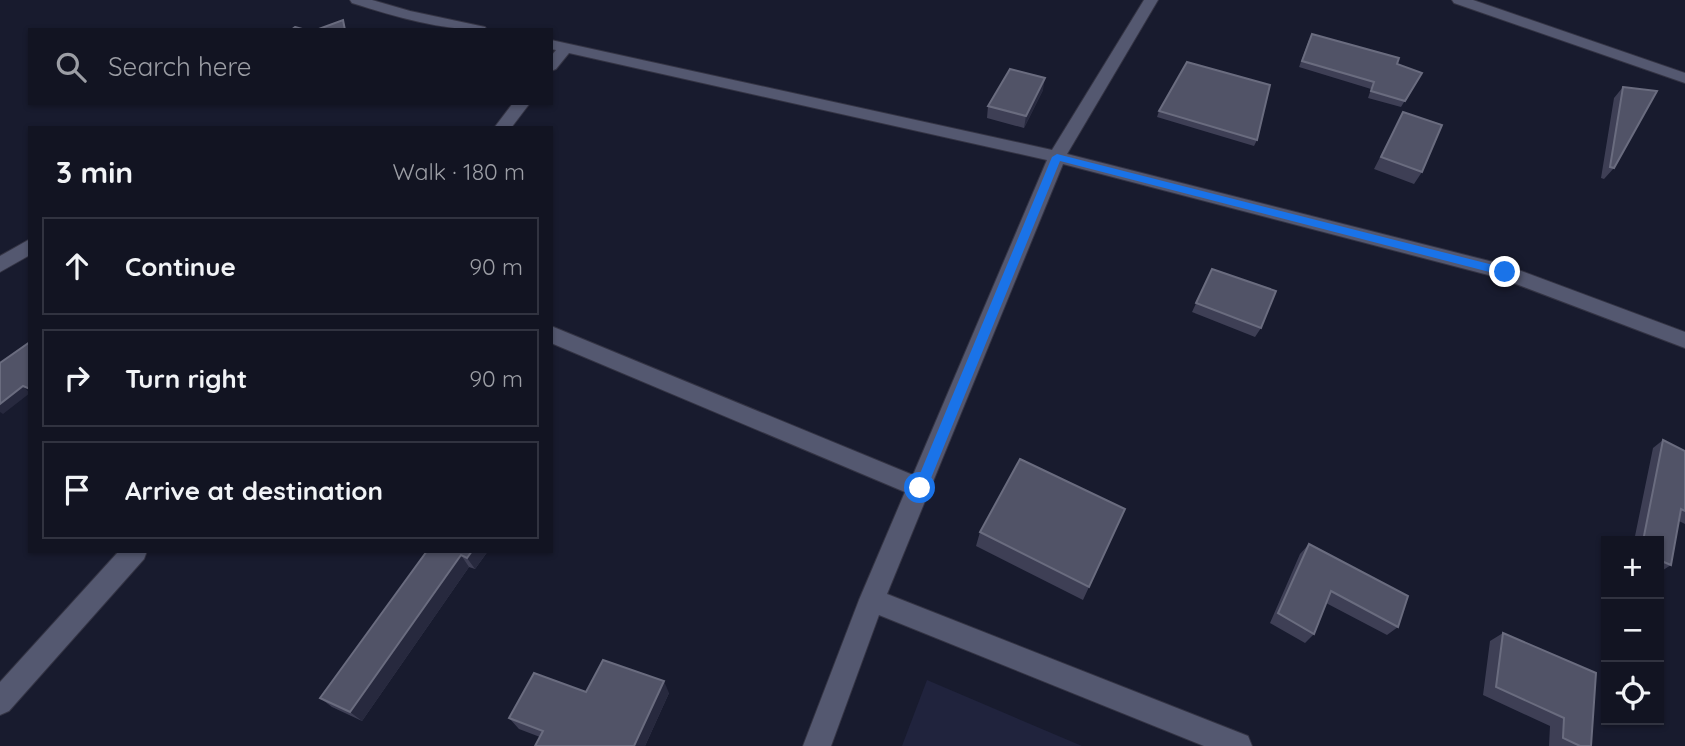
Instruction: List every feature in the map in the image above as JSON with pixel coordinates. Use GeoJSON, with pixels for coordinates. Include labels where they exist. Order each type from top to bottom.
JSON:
{"type":"FeatureCollection","features":[{"type":"Feature","properties":{"kind":"street"},"geometry":{"type":"LineString","coordinates":[[356,0],[470,28]]}},
{"type":"Feature","properties":{"kind":"street"},"geometry":{"type":"LineString","coordinates":[[427,0],[427,19]]}},
{"type":"Feature","properties":{"kind":"street"},"geometry":{"type":"LineString","coordinates":[[817,746],[872,600],[1057,157],[1151,0]]}},
{"type":"Feature","properties":{"kind":"street"},"geometry":{"type":"LineString","coordinates":[[1459,0],[1685,78]]}},
{"type":"Feature","properties":{"kind":"street"},"geometry":{"type":"LineString","coordinates":[[559,46],[1057,157],[1505,272],[1685,340]]}},
{"type":"Feature","properties":{"kind":"street"},"geometry":{"type":"LineString","coordinates":[[504,126],[520,105]]}},
{"type":"Feature","properties":{"kind":"street"},"geometry":{"type":"LineString","coordinates":[[0,265],[28,247]]}},
{"type":"Feature","properties":{"kind":"street"},"geometry":{"type":"LineString","coordinates":[[553,335],[920,488]]}},
{"type":"Feature","properties":{"kind":"street"},"geometry":{"type":"LineString","coordinates":[[0,702],[133,553]]}},
{"type":"Feature","properties":{"kind":"street"},"geometry":{"type":"LineString","coordinates":[[872,600],[1238,746]]}},
{"type":"Feature","properties":{"kind":"shaded area"},"geometry":{"type":"Polygon","coordinates":[[[927,680],[1082,746],[902,746],[927,680]]]}},
{"type":"Feature","properties":{"kind":"building"},"geometry":{"type":"Polygon","coordinates":[[[343,20],[345,28],[321,28],[343,20]]]}},
{"type":"Feature","properties":{"kind":"building"},"geometry":{"type":"Polygon","coordinates":[[[1312,34],[1399,58],[1397,64],[1422,73],[1405,101],[1371,91],[1374,82],[1302,61],[1312,34]]]}},
{"type":"Feature","properties":{"kind":"building"},"geometry":{"type":"Polygon","coordinates":[[[1187,62],[1270,85],[1257,140],[1159,111],[1187,62]]]}},
{"type":"Feature","properties":{"kind":"building"},"geometry":{"type":"Polygon","coordinates":[[[1010,69],[1045,78],[1026,116],[988,106],[1010,69]]]}},
{"type":"Feature","properties":{"kind":"building"},"geometry":{"type":"Polygon","coordinates":[[[1623,87],[1657,91],[1614,168],[1610,167],[1623,87]]]}},
{"type":"Feature","properties":{"kind":"building"},"geometry":{"type":"Polygon","coordinates":[[[1403,112],[1442,125],[1422,172],[1381,157],[1403,112]]]}},
{"type":"Feature","properties":{"kind":"building"},"geometry":{"type":"Polygon","coordinates":[[[1212,269],[1276,291],[1261,328],[1196,303],[1212,269]]]}},
{"type":"Feature","properties":{"kind":"building"},"geometry":{"type":"Polygon","coordinates":[[[28,343],[28,388],[23,386],[0,404],[0,363],[28,343]]]}},
{"type":"Feature","properties":{"kind":"building"},"geometry":{"type":"Polygon","coordinates":[[[1663,440],[1685,451],[1685,511],[1681,509],[1671,565],[1664,562],[1664,536],[1644,536],[1663,440]]]}},
{"type":"Feature","properties":{"kind":"building"},"geometry":{"type":"Polygon","coordinates":[[[1020,459],[1125,509],[1089,587],[980,532],[1020,459]]]}},
{"type":"Feature","properties":{"kind":"building"},"geometry":{"type":"Polygon","coordinates":[[[1309,544],[1408,596],[1398,627],[1331,591],[1314,634],[1278,613],[1309,544]]]}},
{"type":"Feature","properties":{"kind":"building"},"geometry":{"type":"Polygon","coordinates":[[[426,553],[471,553],[467,558],[461,555],[350,712],[320,698],[426,553]]]}},
{"type":"Feature","properties":{"kind":"building"},"geometry":{"type":"Polygon","coordinates":[[[1503,633],[1596,673],[1591,746],[1580,746],[1563,738],[1564,718],[1496,687],[1503,633]]]}},
{"type":"Feature","properties":{"kind":"building"},"geometry":{"type":"Polygon","coordinates":[[[603,660],[664,681],[634,746],[535,746],[543,731],[509,718],[534,673],[586,692],[603,660]]]}},
{"type":"Feature","properties":{"kind":"route"},"geometry":{"type":"LineString","coordinates":[[920,488],[1057,157],[1505,272]]}}]}
